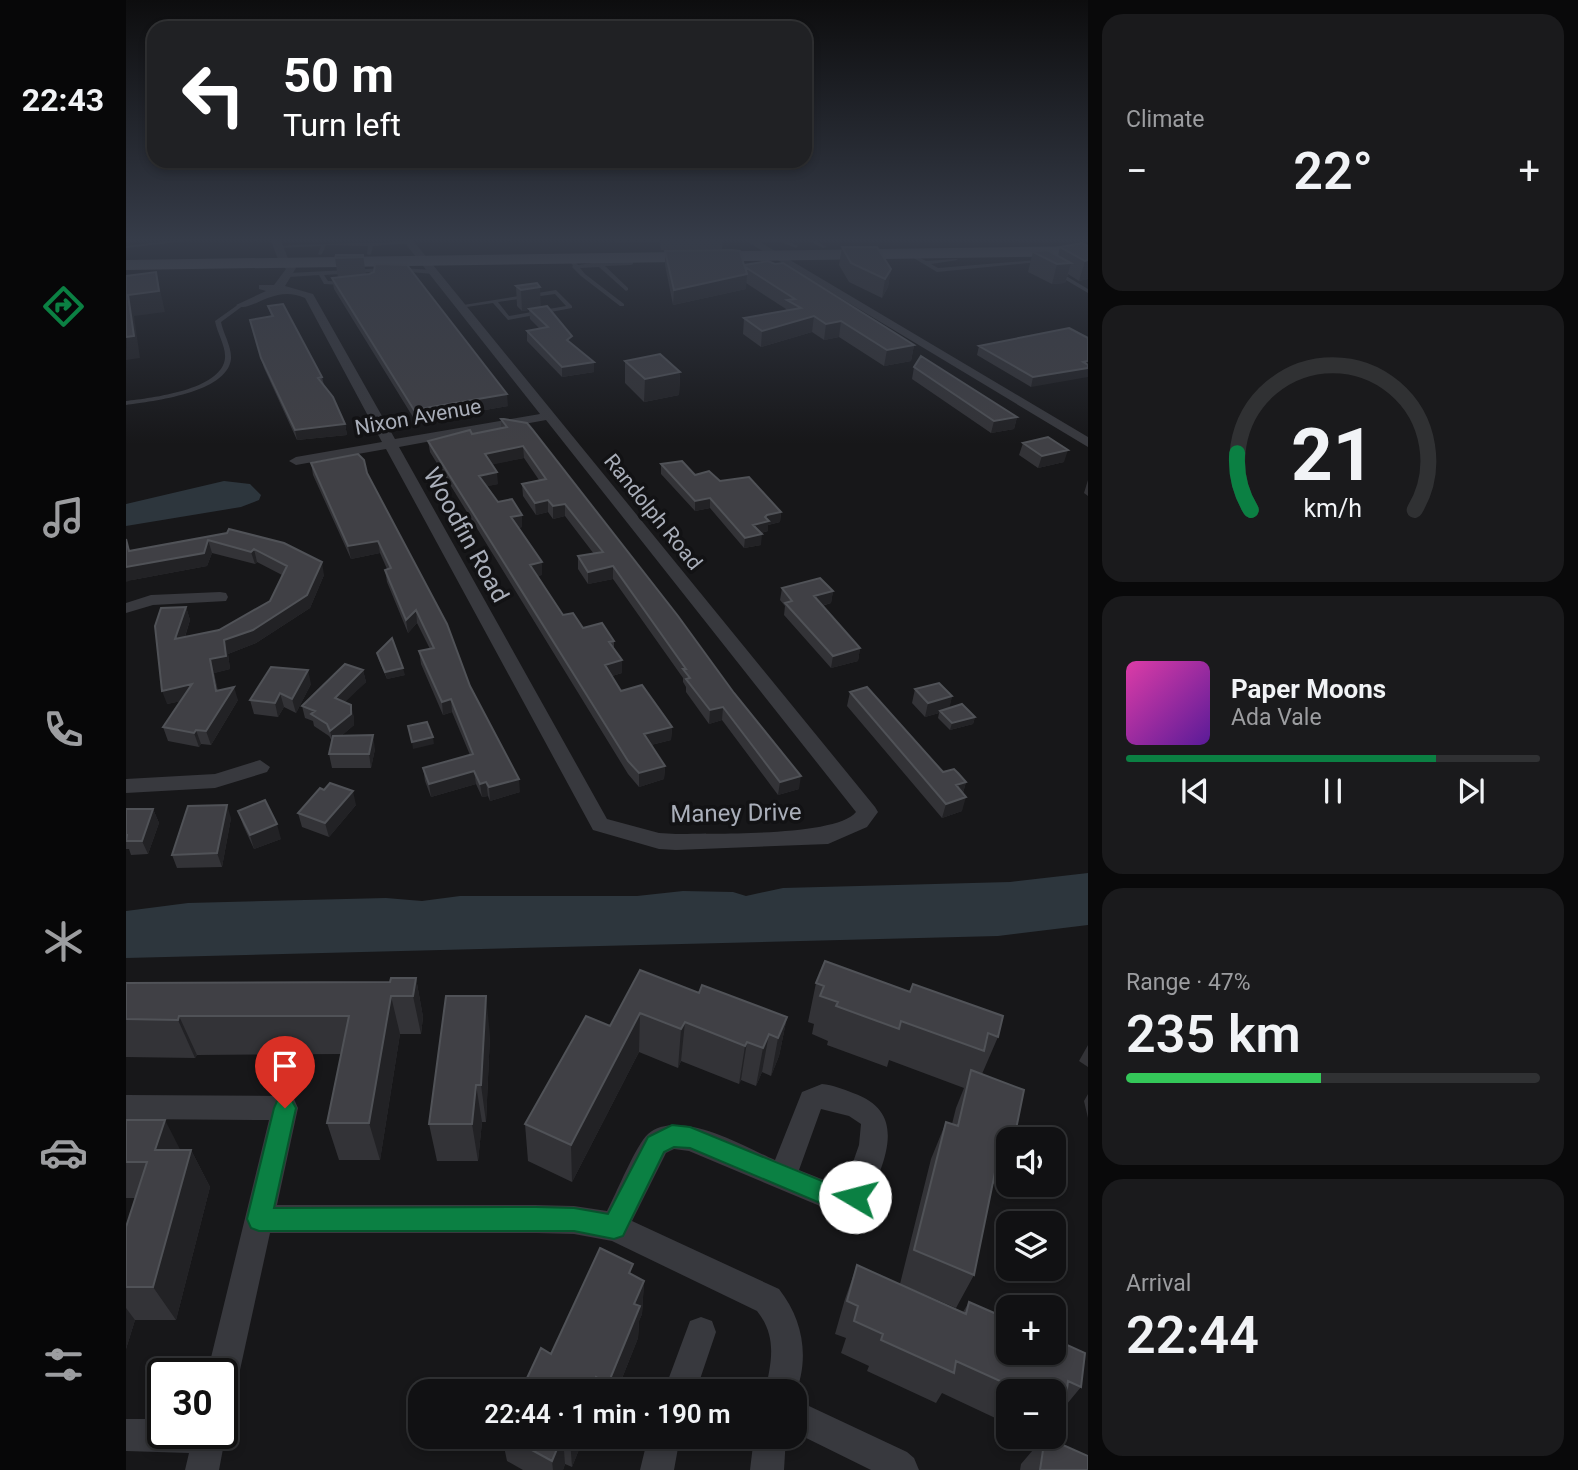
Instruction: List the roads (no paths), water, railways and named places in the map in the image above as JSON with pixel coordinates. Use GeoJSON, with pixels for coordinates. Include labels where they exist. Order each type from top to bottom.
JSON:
{"type":"FeatureCollection","features":[{"type":"Feature","properties":{"kind":"street","name":"Woodfin Road"},"geometry":{"type":"LineString","coordinates":[[315,307],[600,825]]}},
{"type":"Feature","properties":{"kind":"street","name":"Randolph Road"},"geometry":{"type":"LineString","coordinates":[[460,307],[868,812]]}},
{"type":"Feature","properties":{"kind":"street"},"geometry":{"type":"LineString","coordinates":[[863,307],[1088,443]]}},
{"type":"Feature","properties":{"kind":"street","name":"Nixon Avenue"},"geometry":{"type":"LineString","coordinates":[[296,461],[548,416]]}},
{"type":"Feature","properties":{"kind":"street"},"geometry":{"type":"LineString","coordinates":[[126,608],[151,600],[220,597]]}},
{"type":"Feature","properties":{"kind":"street"},"geometry":{"type":"LineString","coordinates":[[126,786],[215,781],[260,767]]}},
{"type":"Feature","properties":{"kind":"street","name":"Maney Drive"},"geometry":{"type":"LineString","coordinates":[[600,825],[659,841],[813,838],[846,830],[868,812]]}},
{"type":"Feature","properties":{"kind":"street"},"geometry":{"type":"LineString","coordinates":[[126,1107],[285,1108],[227,1358]]}},
{"type":"Feature","properties":{"kind":"street"},"geometry":{"type":"LineString","coordinates":[[614,1227],[656,1144],[672,1136],[690,1138],[783,1175]]}},
{"type":"Feature","properties":{"kind":"street"},"geometry":{"type":"LineString","coordinates":[[259,1219],[561,1219],[614,1227],[768,1300],[778,1310],[789,1337],[783,1379]]}},
{"type":"Feature","properties":{"kind":"street"},"geometry":{"type":"LineString","coordinates":[[684,1379],[702,1332]]}},
{"type":"Feature","properties":{"kind":"street"},"geometry":{"type":"LineString","coordinates":[[807,1421],[895,1464],[902,1470]]}},
{"type":"Feature","properties":{"kind":"street"},"geometry":{"type":"LineString","coordinates":[[126,1436],[147,1436]]}},
{"type":"Feature","properties":{"kind":"street"},"geometry":{"type":"LineString","coordinates":[[202,1470],[207,1449]]}},
{"type":"Feature","properties":{"kind":"street"},"geometry":{"type":"LineString","coordinates":[[657,1470],[660,1449]]}},
{"type":"Feature","properties":{"kind":"street"},"geometry":{"type":"LineString","coordinates":[[767,1470],[769,1449]]}},
{"type":"Feature","properties":{"kind":"lane"},"geometry":{"type":"LineString","coordinates":[[126,403],[191,390],[223,371],[228,358],[218,321],[240,307]]}},
{"type":"Feature","properties":{"kind":"lane"},"geometry":{"type":"LineString","coordinates":[[499,307],[508,318],[570,307]]}}]}
